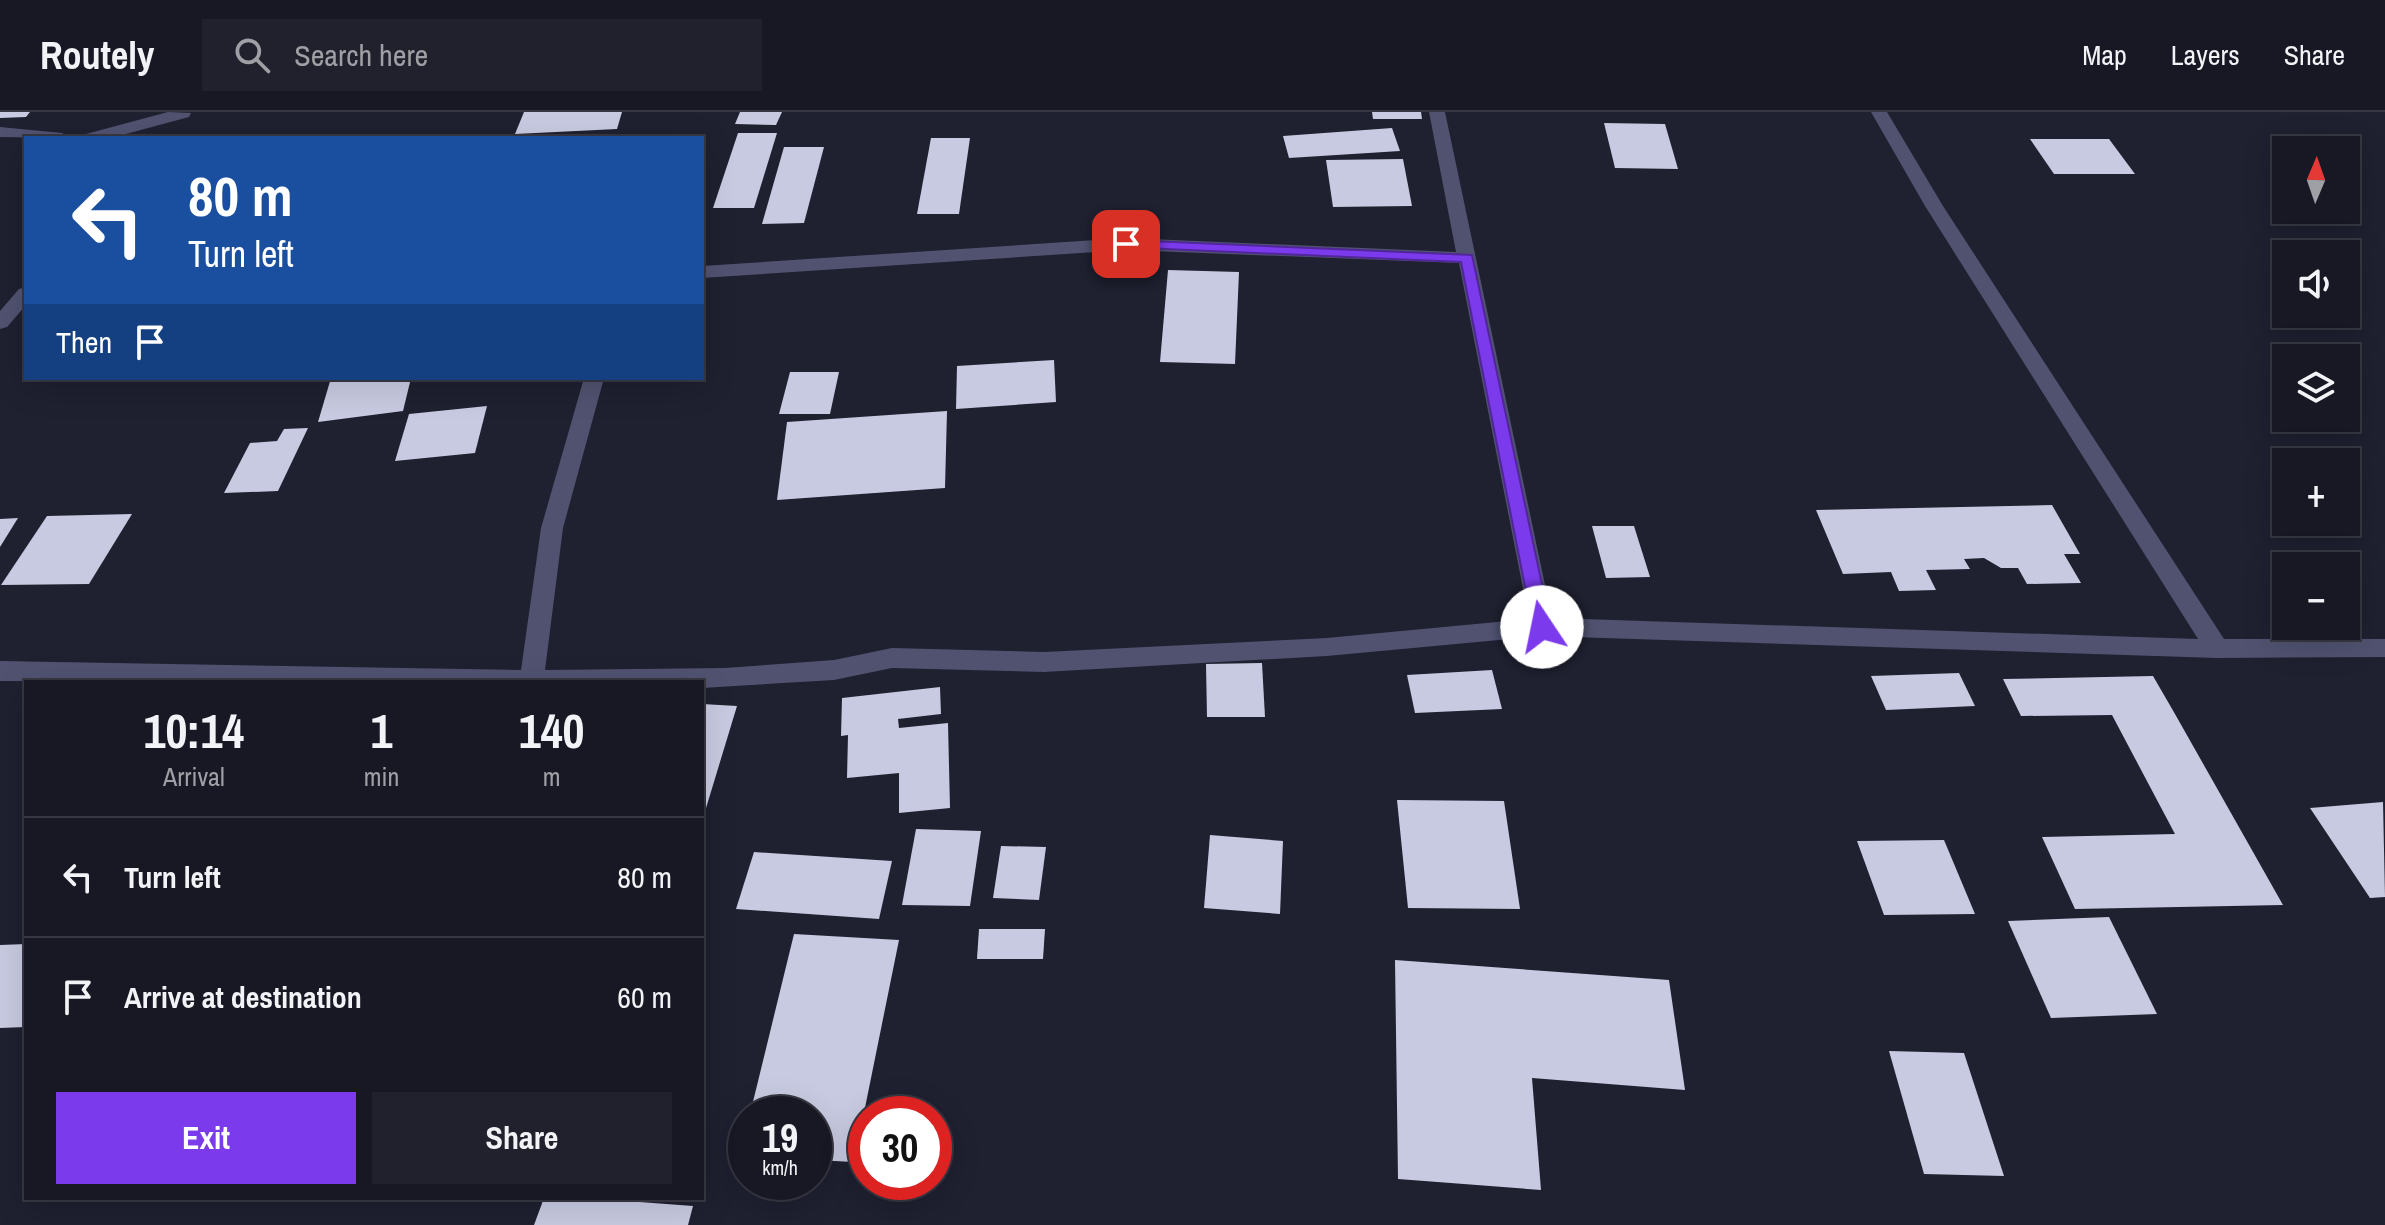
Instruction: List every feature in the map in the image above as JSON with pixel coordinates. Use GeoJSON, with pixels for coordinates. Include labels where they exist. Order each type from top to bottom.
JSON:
{"type":"FeatureCollection","features":[{"type":"Feature","properties":{"kind":"street"},"geometry":{"type":"LineString","coordinates":[[99,136],[183,112]]}},
{"type":"Feature","properties":{"kind":"street"},"geometry":{"type":"LineString","coordinates":[[163,136],[183,112]]}},
{"type":"Feature","properties":{"kind":"street"},"geometry":{"type":"LineString","coordinates":[[1437,112],[1542,627]]}},
{"type":"Feature","properties":{"kind":"street"},"geometry":{"type":"LineString","coordinates":[[1879,112],[1934,206],[2217,649]]}},
{"type":"Feature","properties":{"kind":"street"},"geometry":{"type":"LineString","coordinates":[[0,132],[41,136]]}},
{"type":"Feature","properties":{"kind":"street"},"geometry":{"type":"LineString","coordinates":[[704,272],[1126,244],[1467,258]]}},
{"type":"Feature","properties":{"kind":"street"},"geometry":{"type":"LineString","coordinates":[[0,323],[24,295]]}},
{"type":"Feature","properties":{"kind":"street"},"geometry":{"type":"LineString","coordinates":[[532,680],[552,528],[593,380]]}},
{"type":"Feature","properties":{"kind":"street"},"geometry":{"type":"LineString","coordinates":[[0,671],[532,680],[725,678],[834,670],[892,658],[1044,662],[1327,647],[1542,627],[2217,649],[2385,648]]}},
{"type":"Feature","properties":{"kind":"building"},"geometry":{"type":"Polygon","coordinates":[[[0,112],[30,112],[26,117],[0,118],[0,112]]]}},
{"type":"Feature","properties":{"kind":"building"},"geometry":{"type":"Polygon","coordinates":[[[524,112],[622,112],[617,129],[515,134],[524,112]]]}},
{"type":"Feature","properties":{"kind":"building"},"geometry":{"type":"Polygon","coordinates":[[[740,112],[782,112],[776,125],[735,124],[740,112]]]}},
{"type":"Feature","properties":{"kind":"building"},"geometry":{"type":"Polygon","coordinates":[[[1372,112],[1421,112],[1422,119],[1373,119],[1372,112]]]}},
{"type":"Feature","properties":{"kind":"building"},"geometry":{"type":"Polygon","coordinates":[[[1604,123],[1665,124],[1678,169],[1615,168],[1604,123]]]}},
{"type":"Feature","properties":{"kind":"building"},"geometry":{"type":"Polygon","coordinates":[[[1392,128],[1400,151],[1289,158],[1283,136],[1392,128]]]}},
{"type":"Feature","properties":{"kind":"building"},"geometry":{"type":"Polygon","coordinates":[[[738,133],[777,133],[754,208],[713,208],[738,133]]]}},
{"type":"Feature","properties":{"kind":"building"},"geometry":{"type":"Polygon","coordinates":[[[931,138],[970,138],[959,214],[917,214],[931,138]]]}},
{"type":"Feature","properties":{"kind":"building"},"geometry":{"type":"Polygon","coordinates":[[[2030,139],[2109,139],[2135,174],[2054,174],[2030,139]]]}},
{"type":"Feature","properties":{"kind":"building"},"geometry":{"type":"Polygon","coordinates":[[[784,147],[824,147],[804,223],[762,224],[784,147]]]}},
{"type":"Feature","properties":{"kind":"building"},"geometry":{"type":"Polygon","coordinates":[[[1403,159],[1412,206],[1333,207],[1326,160],[1403,159]]]}},
{"type":"Feature","properties":{"kind":"building"},"geometry":{"type":"Polygon","coordinates":[[[1168,270],[1239,272],[1235,364],[1160,362],[1168,270]]]}},
{"type":"Feature","properties":{"kind":"building"},"geometry":{"type":"Polygon","coordinates":[[[1054,360],[1056,402],[956,409],[957,366],[1054,360]]]}},
{"type":"Feature","properties":{"kind":"building"},"geometry":{"type":"Polygon","coordinates":[[[790,372],[839,372],[830,414],[779,414],[790,372]]]}},
{"type":"Feature","properties":{"kind":"building"},"geometry":{"type":"Polygon","coordinates":[[[330,380],[411,380],[403,411],[318,422],[330,380]]]}},
{"type":"Feature","properties":{"kind":"building"},"geometry":{"type":"Polygon","coordinates":[[[487,406],[475,453],[395,461],[409,414],[487,406]]]}},
{"type":"Feature","properties":{"kind":"building"},"geometry":{"type":"Polygon","coordinates":[[[947,411],[945,488],[777,500],[787,422],[947,411]]]}},
{"type":"Feature","properties":{"kind":"building"},"geometry":{"type":"Polygon","coordinates":[[[308,428],[278,491],[224,493],[250,443],[277,441],[284,429],[308,428]]]}},
{"type":"Feature","properties":{"kind":"building"},"geometry":{"type":"Polygon","coordinates":[[[2052,505],[2080,554],[2064,554],[2081,583],[2027,584],[2018,568],[2001,568],[1984,558],[1964,559],[1970,569],[1926,570],[1936,590],[1899,591],[1891,572],[1843,574],[1816,510],[2052,505]]]}},
{"type":"Feature","properties":{"kind":"building"},"geometry":{"type":"Polygon","coordinates":[[[132,514],[89,584],[1,585],[47,516],[132,514]]]}},
{"type":"Feature","properties":{"kind":"building"},"geometry":{"type":"Polygon","coordinates":[[[18,518],[0,547],[0,519],[18,518]]]}},
{"type":"Feature","properties":{"kind":"building"},"geometry":{"type":"Polygon","coordinates":[[[1592,526],[1634,526],[1650,577],[1606,578],[1592,526]]]}},
{"type":"Feature","properties":{"kind":"building"},"geometry":{"type":"Polygon","coordinates":[[[1262,663],[1265,717],[1207,717],[1206,664],[1262,663]]]}},
{"type":"Feature","properties":{"kind":"building"},"geometry":{"type":"Polygon","coordinates":[[[1492,670],[1502,709],[1415,713],[1407,675],[1492,670]]]}},
{"type":"Feature","properties":{"kind":"building"},"geometry":{"type":"Polygon","coordinates":[[[1959,673],[1975,706],[1886,710],[1871,676],[1959,673]]]}},
{"type":"Feature","properties":{"kind":"building"},"geometry":{"type":"Polygon","coordinates":[[[2153,676],[2283,905],[2075,909],[2042,837],[2175,834],[2112,715],[2021,716],[2003,679],[2153,676]]]}},
{"type":"Feature","properties":{"kind":"building"},"geometry":{"type":"Polygon","coordinates":[[[940,687],[941,714],[898,719],[899,728],[948,723],[950,808],[899,813],[899,773],[847,778],[848,735],[841,736],[842,698],[940,687]]]}},
{"type":"Feature","properties":{"kind":"building"},"geometry":{"type":"Polygon","coordinates":[[[704,704],[737,706],[704,815],[704,704]]]}},
{"type":"Feature","properties":{"kind":"building"},"geometry":{"type":"Polygon","coordinates":[[[1397,800],[1504,801],[1520,909],[1408,908],[1397,800]]]}},
{"type":"Feature","properties":{"kind":"building"},"geometry":{"type":"Polygon","coordinates":[[[2383,802],[2385,897],[2370,898],[2310,808],[2383,802]]]}},
{"type":"Feature","properties":{"kind":"building"},"geometry":{"type":"Polygon","coordinates":[[[916,829],[981,831],[970,906],[902,905],[916,829]]]}},
{"type":"Feature","properties":{"kind":"building"},"geometry":{"type":"Polygon","coordinates":[[[1210,835],[1283,841],[1280,914],[1204,908],[1210,835]]]}},
{"type":"Feature","properties":{"kind":"building"},"geometry":{"type":"Polygon","coordinates":[[[1944,840],[1975,914],[1884,915],[1857,841],[1944,840]]]}},
{"type":"Feature","properties":{"kind":"building"},"geometry":{"type":"Polygon","coordinates":[[[1001,846],[1046,847],[1039,900],[993,898],[1001,846]]]}},
{"type":"Feature","properties":{"kind":"building"},"geometry":{"type":"Polygon","coordinates":[[[754,852],[892,861],[879,919],[736,909],[754,852]]]}},
{"type":"Feature","properties":{"kind":"building"},"geometry":{"type":"Polygon","coordinates":[[[2109,917],[2157,1014],[2051,1018],[2008,921],[2109,917]]]}},
{"type":"Feature","properties":{"kind":"building"},"geometry":{"type":"Polygon","coordinates":[[[979,929],[1045,929],[1043,959],[977,959],[979,929]]]}},
{"type":"Feature","properties":{"kind":"building"},"geometry":{"type":"Polygon","coordinates":[[[794,934],[899,940],[867,1096],[848,1096],[848,1162],[832,1161],[832,1096],[754,1096],[794,934]]]}},
{"type":"Feature","properties":{"kind":"building"},"geometry":{"type":"Polygon","coordinates":[[[24,944],[24,1027],[0,1028],[0,945],[24,944]]]}},
{"type":"Feature","properties":{"kind":"building"},"geometry":{"type":"Polygon","coordinates":[[[1395,960],[1669,980],[1685,1090],[1532,1078],[1541,1190],[1398,1179],[1395,960]]]}},
{"type":"Feature","properties":{"kind":"building"},"geometry":{"type":"Polygon","coordinates":[[[1889,1051],[1964,1053],[2004,1176],[1924,1174],[1889,1051]]]}},
{"type":"Feature","properties":{"kind":"building"},"geometry":{"type":"Polygon","coordinates":[[[543,1200],[613,1200],[693,1206],[688,1225],[534,1225],[543,1200]]]}},
{"type":"Feature","properties":{"kind":"route"},"geometry":{"type":"LineString","coordinates":[[1126,244],[1467,258],[1542,627]]}}]}
